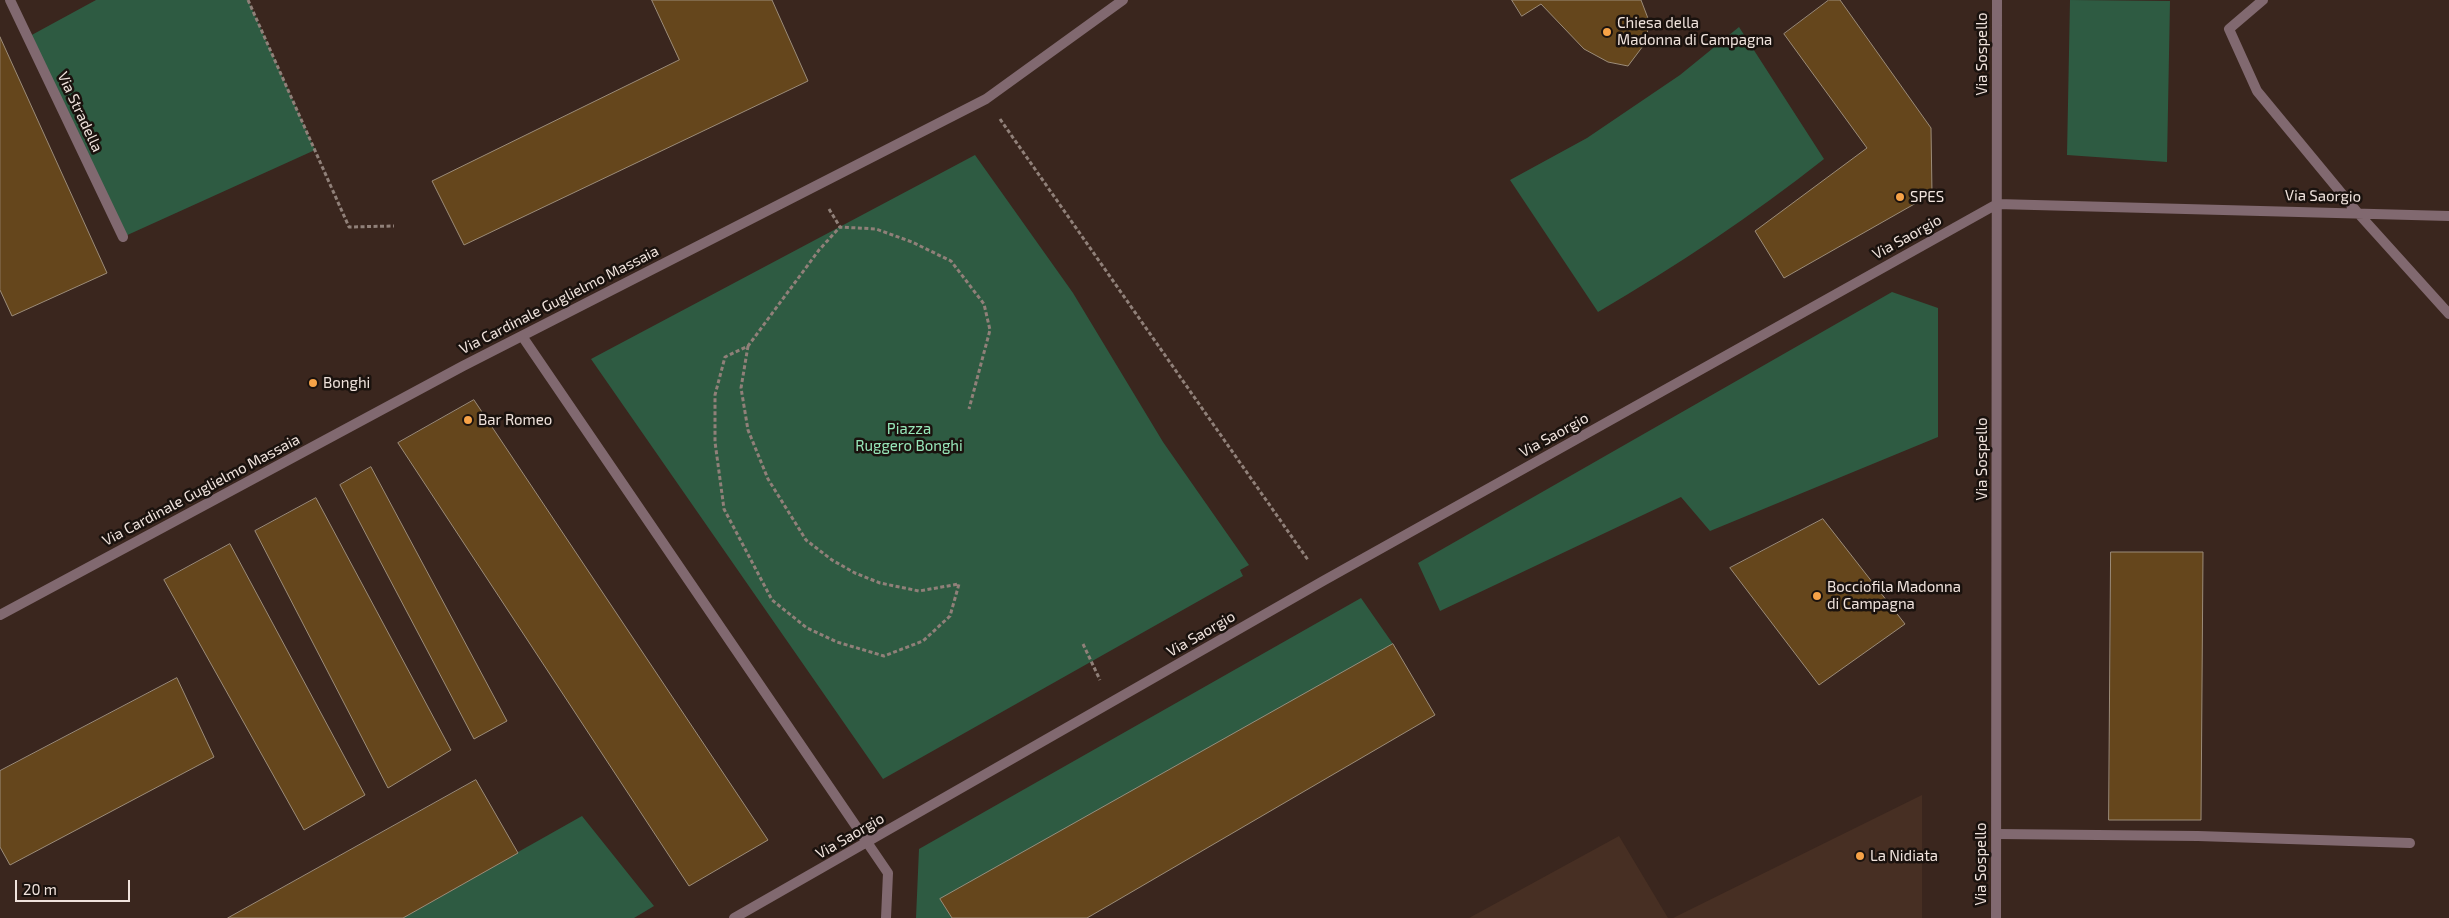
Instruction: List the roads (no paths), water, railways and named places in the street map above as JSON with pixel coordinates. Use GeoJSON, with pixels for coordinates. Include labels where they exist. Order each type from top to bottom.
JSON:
{"type":"FeatureCollection","features":[{"type":"Feature","properties":{"kind":"street","name":"Via Stradella"},"geometry":{"type":"LineString","coordinates":[[10,0],[123,237]]}},
{"type":"Feature","properties":{"kind":"street","name":"Via Cardinale Guglielmo Massaia"},"geometry":{"type":"LineString","coordinates":[[0,615],[522,336],[986,99],[1124,0]]}},
{"type":"Feature","properties":{"kind":"street","name":"Via Sospello"},"geometry":{"type":"LineString","coordinates":[[1996,918],[1997,0]]}},
{"type":"Feature","properties":{"kind":"street"},"geometry":{"type":"LineString","coordinates":[[2263,0],[2228,29],[2258,92],[2357,212],[2449,314]]}},
{"type":"Feature","properties":{"kind":"street","name":"Via Saorgio"},"geometry":{"type":"LineString","coordinates":[[734,918],[1323,581],[1997,204],[2357,212],[2449,216]]}},
{"type":"Feature","properties":{"kind":"street"},"geometry":{"type":"LineString","coordinates":[[522,336],[888,873],[886,918]]}},
{"type":"Feature","properties":{"kind":"street"},"geometry":{"type":"LineString","coordinates":[[1996,834],[2198,836],[2410,843]]}},
{"type":"Feature","properties":{"kind":"place","name":"Chiesa della Madonna di Campagna"},"geometry":{"type":"Point","coordinates":[1607,32]}},
{"type":"Feature","properties":{"kind":"place","name":"SPES"},"geometry":{"type":"Point","coordinates":[1900,197]}},
{"type":"Feature","properties":{"kind":"place","name":"Bonghi"},"geometry":{"type":"Point","coordinates":[313,383]}},
{"type":"Feature","properties":{"kind":"place","name":"Bar Romeo"},"geometry":{"type":"Point","coordinates":[468,420]}},
{"type":"Feature","properties":{"kind":"place","name":"Bocciofila Madonna di Campagna"},"geometry":{"type":"Point","coordinates":[1817,596]}},
{"type":"Feature","properties":{"kind":"place","name":"La Nidiata"},"geometry":{"type":"Point","coordinates":[1860,856]}},
{"type":"Feature","properties":{"kind":"park label","name":"Piazza Ruggero Bonghi"},"geometry":{"type":"Point","coordinates":[909,438]}}]}
